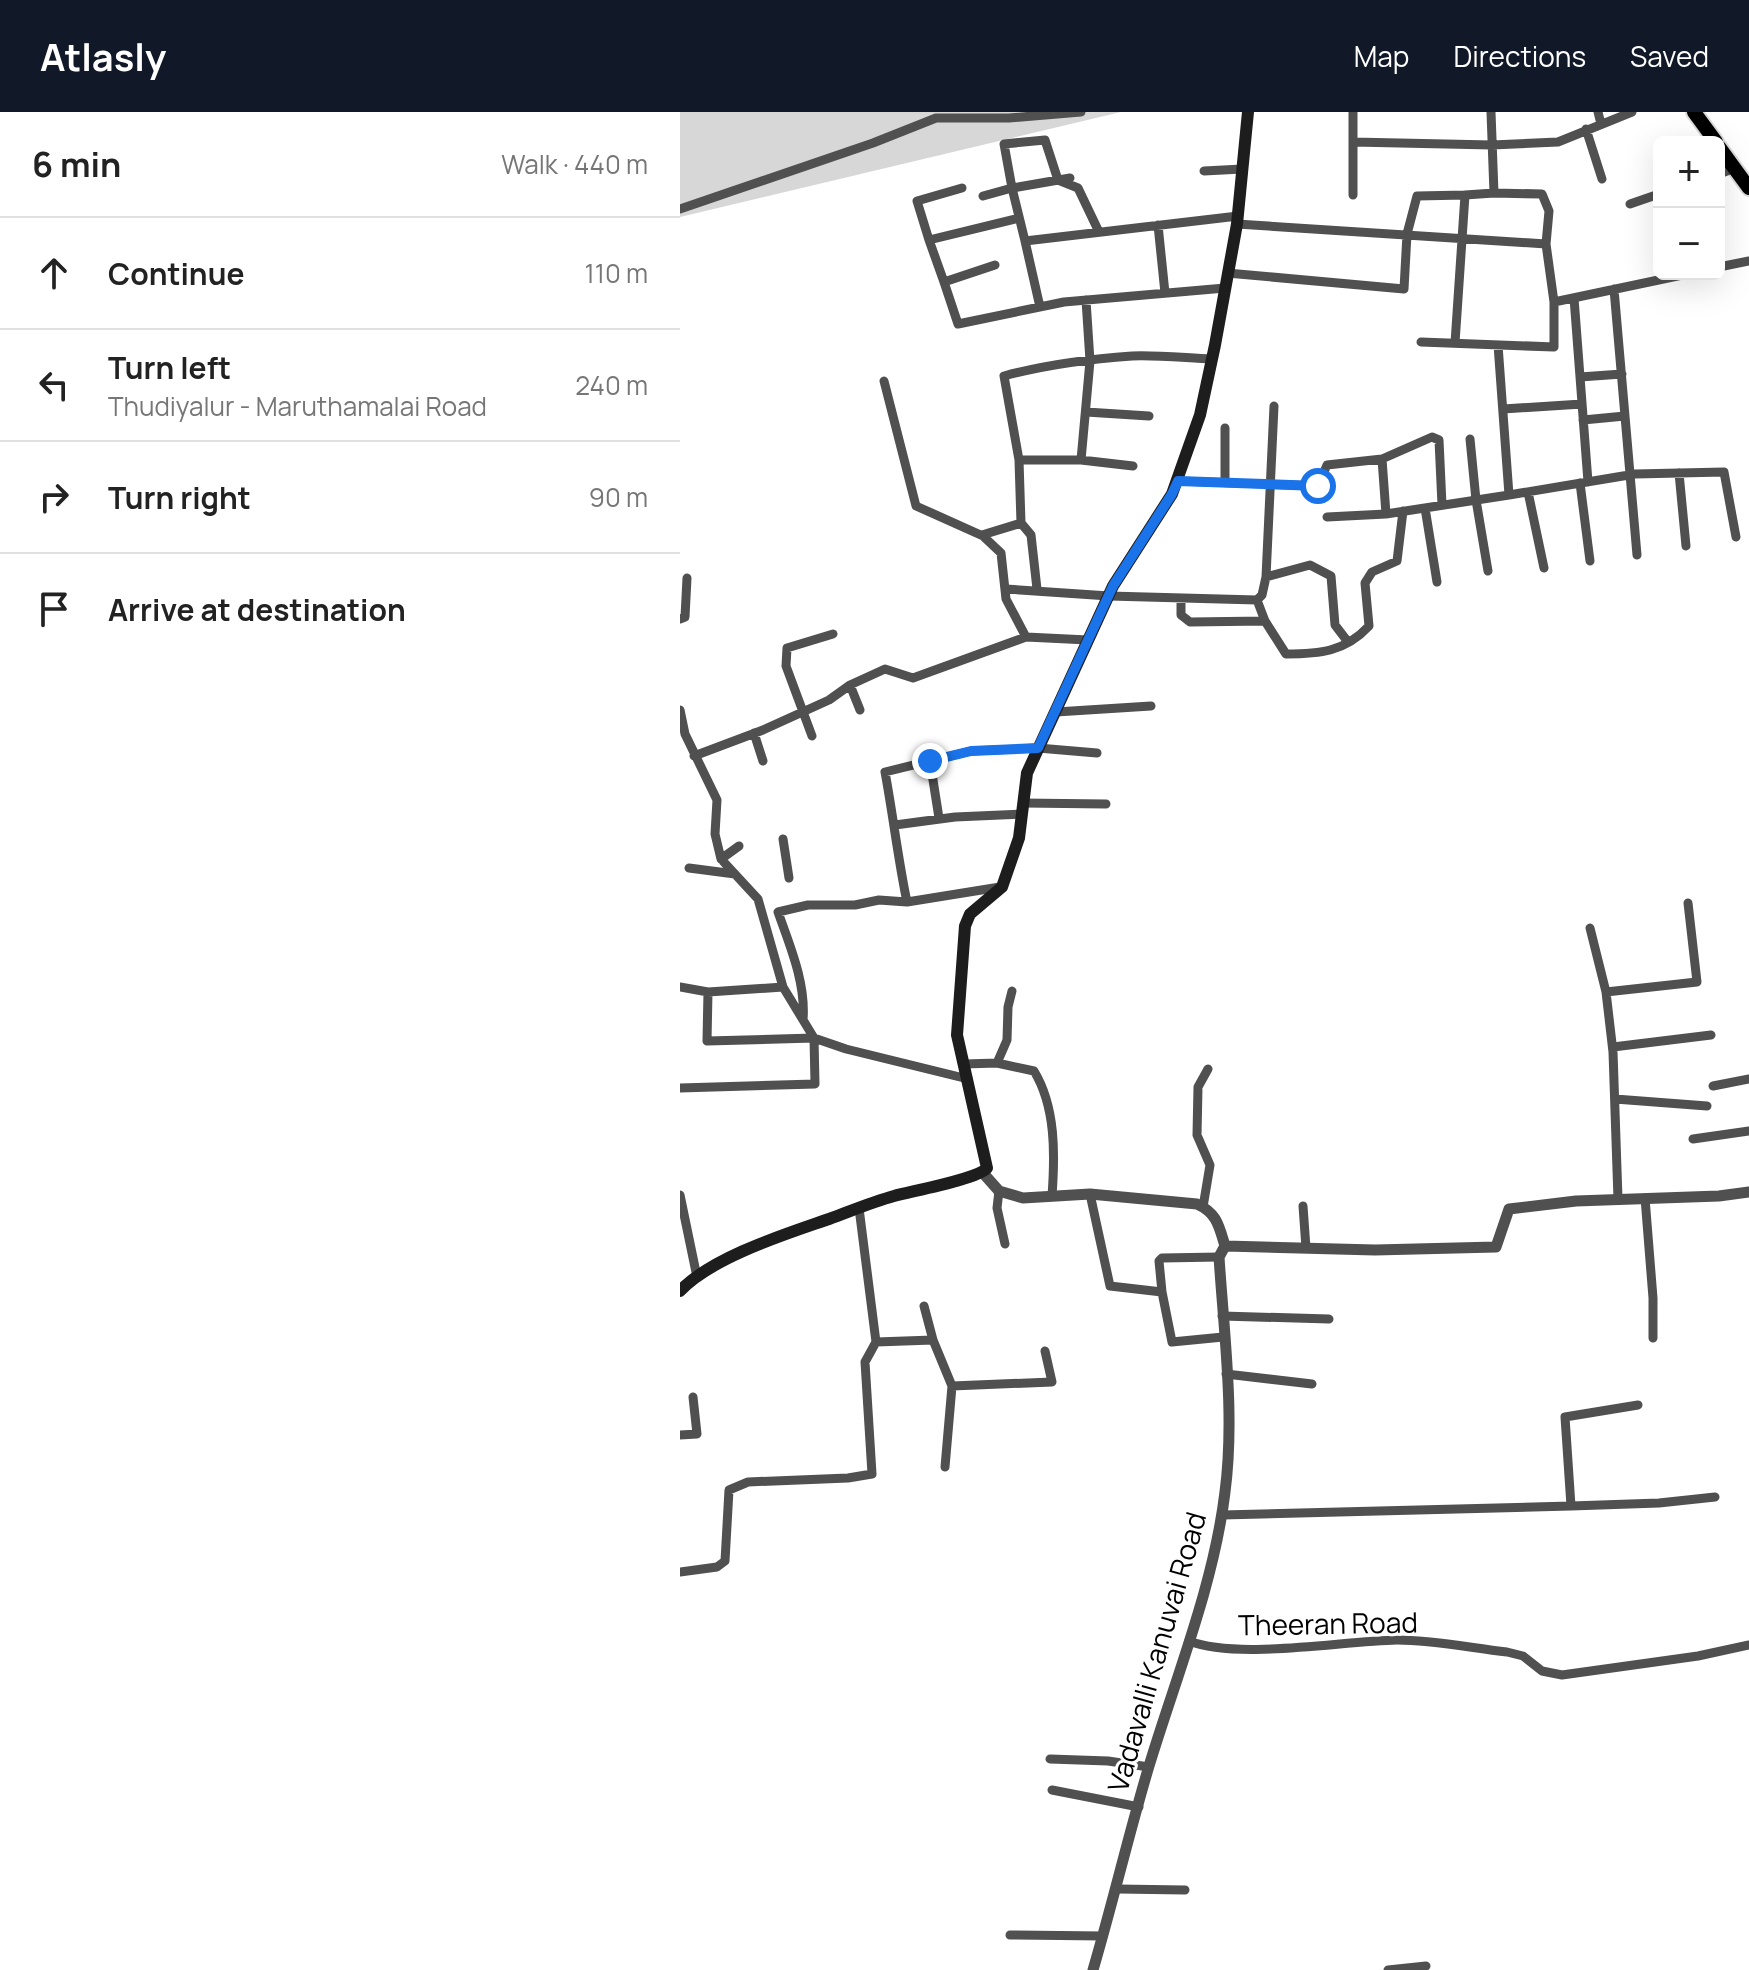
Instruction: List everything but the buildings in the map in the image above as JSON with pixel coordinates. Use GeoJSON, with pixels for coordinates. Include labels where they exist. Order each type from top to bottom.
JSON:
{"type":"FeatureCollection","features":[{"type":"Feature","properties":{"kind":"main road"},"geometry":{"type":"LineString","coordinates":[[680,1291],[697,1277],[768,1241],[902,1194],[983,1173],[988,1163],[957,1035],[965,926],[970,914],[1002,887],[1019,838],[1027,773],[1109,596],[1178,481],[1200,415],[1212,359],[1237,220],[1248,112]]}},
{"type":"Feature","properties":{"kind":"main road"},"geometry":{"type":"LineString","coordinates":[[1694,112],[1711,136]]}},
{"type":"Feature","properties":{"kind":"main road"},"geometry":{"type":"LineString","coordinates":[[1725,155],[1749,188]]}},
{"type":"Feature","properties":{"kind":"street"},"geometry":{"type":"LineString","coordinates":[[680,209],[873,143],[936,118],[1009,118],[1081,112]]}},
{"type":"Feature","properties":{"kind":"street"},"geometry":{"type":"LineString","coordinates":[[1353,112],[1353,195]]}},
{"type":"Feature","properties":{"kind":"street"},"geometry":{"type":"LineString","coordinates":[[1491,112],[1494,193]]}},
{"type":"Feature","properties":{"kind":"street"},"geometry":{"type":"LineString","coordinates":[[1598,112],[1601,124]]}},
{"type":"Feature","properties":{"kind":"street"},"geometry":{"type":"LineString","coordinates":[[1353,142],[1492,145],[1558,142],[1632,112]]}},
{"type":"Feature","properties":{"kind":"street"},"geometry":{"type":"LineString","coordinates":[[1586,129],[1602,179]]}},
{"type":"Feature","properties":{"kind":"street"},"geometry":{"type":"LineString","coordinates":[[1040,307],[1004,144],[1045,140],[1058,180]]}},
{"type":"Feature","properties":{"kind":"street"},"geometry":{"type":"LineString","coordinates":[[1725,172],[1735,168]]}},
{"type":"Feature","properties":{"kind":"street"},"geometry":{"type":"LineString","coordinates":[[1204,171],[1242,169]]}},
{"type":"Feature","properties":{"kind":"street"},"geometry":{"type":"LineString","coordinates":[[983,196],[1070,178]]}},
{"type":"Feature","properties":{"kind":"street"},"geometry":{"type":"LineString","coordinates":[[1058,180],[1078,188],[1099,232]]}},
{"type":"Feature","properties":{"kind":"street"},"geometry":{"type":"LineString","coordinates":[[962,188],[917,201],[958,324],[1086,300],[1225,288]]}},
{"type":"Feature","properties":{"kind":"street"},"geometry":{"type":"LineString","coordinates":[[1227,273],[1404,289],[1407,234],[1417,196],[1542,194],[1549,211],[1546,244],[1554,302],[1554,347],[1421,342]]}},
{"type":"Feature","properties":{"kind":"street"},"geometry":{"type":"LineString","coordinates":[[1455,343],[1465,195]]}},
{"type":"Feature","properties":{"kind":"street"},"geometry":{"type":"LineString","coordinates":[[1630,204],[1653,196]]}},
{"type":"Feature","properties":{"kind":"street"},"geometry":{"type":"LineString","coordinates":[[929,240],[1019,218]]}},
{"type":"Feature","properties":{"kind":"street"},"geometry":{"type":"LineString","coordinates":[[1025,241],[1158,225],[1237,220],[1546,244]]}},
{"type":"Feature","properties":{"kind":"street"},"geometry":{"type":"LineString","coordinates":[[1158,225],[1165,293]]}},
{"type":"Feature","properties":{"kind":"street"},"geometry":{"type":"LineString","coordinates":[[1725,266],[1749,261]]}},
{"type":"Feature","properties":{"kind":"street"},"geometry":{"type":"LineString","coordinates":[[944,282],[995,265]]}},
{"type":"Feature","properties":{"kind":"street"},"geometry":{"type":"LineString","coordinates":[[1554,302],[1658,280]]}},
{"type":"Feature","properties":{"kind":"street"},"geometry":{"type":"LineString","coordinates":[[1614,289],[1637,555]]}},
{"type":"Feature","properties":{"kind":"street"},"geometry":{"type":"LineString","coordinates":[[1574,298],[1590,561]]}},
{"type":"Feature","properties":{"kind":"street"},"geometry":{"type":"LineString","coordinates":[[1081,460],[1090,361],[1086,300]]}},
{"type":"Feature","properties":{"kind":"street"},"geometry":{"type":"LineString","coordinates":[[1498,345],[1509,495]]}},
{"type":"Feature","properties":{"kind":"street"},"geometry":{"type":"LineString","coordinates":[[1037,589],[1031,535],[1021,523],[1019,460],[1004,376],[1035,368],[1133,356],[1212,359]]}},
{"type":"Feature","properties":{"kind":"street"},"geometry":{"type":"LineString","coordinates":[[1580,377],[1622,374]]}},
{"type":"Feature","properties":{"kind":"street"},"geometry":{"type":"LineString","coordinates":[[884,381],[916,506],[982,535],[1001,553],[1006,599],[1026,637]]}},
{"type":"Feature","properties":{"kind":"street"},"geometry":{"type":"LineString","coordinates":[[1503,409],[1582,404]]}},
{"type":"Feature","properties":{"kind":"street"},"geometry":{"type":"LineString","coordinates":[[1006,589],[1109,596],[1257,600],[1262,595],[1266,577],[1274,406]]}},
{"type":"Feature","properties":{"kind":"street"},"geometry":{"type":"LineString","coordinates":[[1086,412],[1149,416]]}},
{"type":"Feature","properties":{"kind":"street"},"geometry":{"type":"LineString","coordinates":[[1583,420],[1625,416]]}},
{"type":"Feature","properties":{"kind":"street"},"geometry":{"type":"LineString","coordinates":[[1225,428],[1225,482]]}},
{"type":"Feature","properties":{"kind":"street"},"geometry":{"type":"LineString","coordinates":[[1178,481],[1318,486],[1327,465],[1382,459],[1432,437],[1439,440],[1442,505]]}},
{"type":"Feature","properties":{"kind":"street"},"geometry":{"type":"LineString","coordinates":[[1470,439],[1488,571]]}},
{"type":"Feature","properties":{"kind":"street"},"geometry":{"type":"LineString","coordinates":[[1382,459],[1386,514]]}},
{"type":"Feature","properties":{"kind":"street"},"geometry":{"type":"LineString","coordinates":[[1019,460],[1081,460],[1133,466]]}},
{"type":"Feature","properties":{"kind":"street"},"geometry":{"type":"LineString","coordinates":[[1327,517],[1386,514],[1631,475],[1724,472],[1736,537]]}},
{"type":"Feature","properties":{"kind":"street"},"geometry":{"type":"LineString","coordinates":[[1679,473],[1686,546]]}},
{"type":"Feature","properties":{"kind":"street"},"geometry":{"type":"LineString","coordinates":[[1528,492],[1544,568]]}},
{"type":"Feature","properties":{"kind":"street"},"geometry":{"type":"LineString","coordinates":[[1425,508],[1437,582]]}},
{"type":"Feature","properties":{"kind":"street"},"geometry":{"type":"LineString","coordinates":[[1257,600],[1265,621],[1286,654],[1323,654],[1360,636],[1369,626],[1365,583],[1372,572],[1397,561],[1403,511]]}},
{"type":"Feature","properties":{"kind":"street"},"geometry":{"type":"LineString","coordinates":[[982,535],[1021,523]]}},
{"type":"Feature","properties":{"kind":"street"},"geometry":{"type":"LineString","coordinates":[[1266,577],[1310,565],[1331,576],[1335,625],[1348,642]]}},
{"type":"Feature","properties":{"kind":"street"},"geometry":{"type":"LineString","coordinates":[[680,619],[685,617],[687,578]]}},
{"type":"Feature","properties":{"kind":"street"},"geometry":{"type":"LineString","coordinates":[[1181,598],[1181,615],[1190,622],[1265,621]]}},
{"type":"Feature","properties":{"kind":"street"},"geometry":{"type":"LineString","coordinates":[[812,736],[786,666],[787,648],[833,634]]}},
{"type":"Feature","properties":{"kind":"street"},"geometry":{"type":"LineString","coordinates":[[680,752],[693,753],[754,733],[829,700],[850,685],[885,669],[913,678],[1026,637],[1088,640]]}},
{"type":"Feature","properties":{"kind":"street"},"geometry":{"type":"LineString","coordinates":[[850,685],[860,710]]}},
{"type":"Feature","properties":{"kind":"street"},"geometry":{"type":"LineString","coordinates":[[1056,712],[1151,706]]}},
{"type":"Feature","properties":{"kind":"street"},"geometry":{"type":"LineString","coordinates":[[680,710],[685,734],[717,800],[715,834],[721,859],[758,899],[783,987],[814,1038],[815,1084],[680,1088]]}},
{"type":"Feature","properties":{"kind":"street"},"geometry":{"type":"LineString","coordinates":[[754,733],[763,761]]}},
{"type":"Feature","properties":{"kind":"street"},"geometry":{"type":"LineString","coordinates":[[907,902],[885,772],[971,751],[1038,748],[1097,753]]}},
{"type":"Feature","properties":{"kind":"street"},"geometry":{"type":"LineString","coordinates":[[930,761],[939,818]]}},
{"type":"Feature","properties":{"kind":"street"},"geometry":{"type":"LineString","coordinates":[[895,825],[1022,808],[1106,804]]}},
{"type":"Feature","properties":{"kind":"street"},"geometry":{"type":"LineString","coordinates":[[783,839],[789,878]]}},
{"type":"Feature","properties":{"kind":"street"},"geometry":{"type":"LineString","coordinates":[[721,859],[739,846]]}},
{"type":"Feature","properties":{"kind":"street"},"geometry":{"type":"LineString","coordinates":[[689,868],[735,874]]}},
{"type":"Feature","properties":{"kind":"street"},"geometry":{"type":"LineString","coordinates":[[803,1020],[804,1002],[794,958],[778,912],[808,905],[855,905],[879,900],[907,902],[1002,887]]}},
{"type":"Feature","properties":{"kind":"street"},"geometry":{"type":"LineString","coordinates":[[1606,992],[1697,982],[1688,903]]}},
{"type":"Feature","properties":{"kind":"street"},"geometry":{"type":"LineString","coordinates":[[1590,928],[1606,992],[1613,1047],[1618,1199]]}},
{"type":"Feature","properties":{"kind":"street"},"geometry":{"type":"LineString","coordinates":[[680,987],[708,992],[783,987]]}},
{"type":"Feature","properties":{"kind":"street"},"geometry":{"type":"LineString","coordinates":[[997,1063],[1007,1040],[1012,991]]}},
{"type":"Feature","properties":{"kind":"street"},"geometry":{"type":"LineString","coordinates":[[708,992],[707,1041],[814,1038],[968,1079]]}},
{"type":"Feature","properties":{"kind":"street"},"geometry":{"type":"LineString","coordinates":[[1613,1047],[1711,1035]]}},
{"type":"Feature","properties":{"kind":"street"},"geometry":{"type":"LineString","coordinates":[[964,1064],[997,1063],[1034,1071],[1041,1082],[1055,1153],[1052,1196]]}},
{"type":"Feature","properties":{"kind":"street"},"geometry":{"type":"LineString","coordinates":[[1203,1207],[1210,1165],[1197,1135],[1198,1087],[1208,1069]]}},
{"type":"Feature","properties":{"kind":"street"},"geometry":{"type":"LineString","coordinates":[[1713,1086],[1749,1079]]}},
{"type":"Feature","properties":{"kind":"street"},"geometry":{"type":"LineString","coordinates":[[1615,1099],[1707,1106]]}},
{"type":"Feature","properties":{"kind":"street"},"geometry":{"type":"LineString","coordinates":[[1693,1139],[1749,1131]]}},
{"type":"Feature","properties":{"kind":"street"},"geometry":{"type":"LineString","coordinates":[[983,1173],[999,1191],[1023,1198],[1090,1194],[1186,1201],[1203,1207],[1217,1219],[1222,1251]]}},
{"type":"Feature","properties":{"kind":"street"},"geometry":{"type":"LineString","coordinates":[[999,1191],[997,1208],[1005,1244]]}},
{"type":"Feature","properties":{"kind":"street"},"geometry":{"type":"LineString","coordinates":[[1223,1337],[1172,1342],[1162,1292],[1159,1261],[1162,1258],[1222,1251],[1306,1248],[1496,1247],[1509,1209],[1749,1192]]}},
{"type":"Feature","properties":{"kind":"street"},"geometry":{"type":"LineString","coordinates":[[1090,1194],[1110,1286],[1162,1292]]}},
{"type":"Feature","properties":{"kind":"street"},"geometry":{"type":"LineString","coordinates":[[680,1195],[697,1277]]}},
{"type":"Feature","properties":{"kind":"street"},"geometry":{"type":"LineString","coordinates":[[1645,1198],[1653,1338]]}},
{"type":"Feature","properties":{"kind":"street"},"geometry":{"type":"LineString","coordinates":[[1303,1206],[1306,1248]]}},
{"type":"Feature","properties":{"kind":"street"},"geometry":{"type":"LineString","coordinates":[[680,1572],[717,1567],[725,1561],[729,1490],[737,1485],[872,1474],[865,1362],[876,1342],[859,1208]]}},
{"type":"Feature","properties":{"kind":"street","name":"Vadavalli Kanuvai Road"},"geometry":{"type":"LineString","coordinates":[[1093,1970],[1118,1889],[1149,1767],[1189,1641],[1222,1515],[1230,1432],[1222,1316],[1222,1251]]}},
{"type":"Feature","properties":{"kind":"street"},"geometry":{"type":"LineString","coordinates":[[924,1306],[933,1340],[952,1386],[945,1467]]}},
{"type":"Feature","properties":{"kind":"street"},"geometry":{"type":"LineString","coordinates":[[1222,1316],[1329,1319]]}},
{"type":"Feature","properties":{"kind":"street"},"geometry":{"type":"LineString","coordinates":[[876,1342],[933,1340]]}},
{"type":"Feature","properties":{"kind":"street"},"geometry":{"type":"LineString","coordinates":[[952,1386],[1052,1382],[1045,1351]]}},
{"type":"Feature","properties":{"kind":"street"},"geometry":{"type":"LineString","coordinates":[[1226,1374],[1312,1384]]}},
{"type":"Feature","properties":{"kind":"street"},"geometry":{"type":"LineString","coordinates":[[680,1435],[697,1434],[693,1397]]}},
{"type":"Feature","properties":{"kind":"street"},"geometry":{"type":"LineString","coordinates":[[1571,1506],[1565,1417],[1638,1405]]}},
{"type":"Feature","properties":{"kind":"street"},"geometry":{"type":"LineString","coordinates":[[1222,1515],[1659,1503],[1715,1497]]}},
{"type":"Feature","properties":{"kind":"street","name":"Theeran Road"},"geometry":{"type":"LineString","coordinates":[[1189,1641],[1222,1648],[1263,1648],[1402,1640],[1523,1656],[1542,1671],[1562,1675],[1698,1656],[1749,1645]]}},
{"type":"Feature","properties":{"kind":"street"},"geometry":{"type":"LineString","coordinates":[[1050,1759],[1108,1761],[1149,1767]]}},
{"type":"Feature","properties":{"kind":"street"},"geometry":{"type":"LineString","coordinates":[[1052,1790],[1139,1807]]}},
{"type":"Feature","properties":{"kind":"street"},"geometry":{"type":"LineString","coordinates":[[1118,1889],[1185,1890]]}},
{"type":"Feature","properties":{"kind":"street"},"geometry":{"type":"LineString","coordinates":[[1010,1935],[1103,1936]]}},
{"type":"Feature","properties":{"kind":"street"},"geometry":{"type":"LineString","coordinates":[[1388,1970],[1426,1966]]}},
{"type":"Feature","properties":{"kind":"shaded area"},"geometry":{"type":"Polygon","coordinates":[[[680,112],[1121,112],[680,217],[680,112]]]}},
{"type":"Feature","properties":{"kind":"route"},"geometry":{"type":"LineString","coordinates":[[930,761],[971,751],[1038,748],[1113,586],[1178,481],[1318,486]]}}]}
